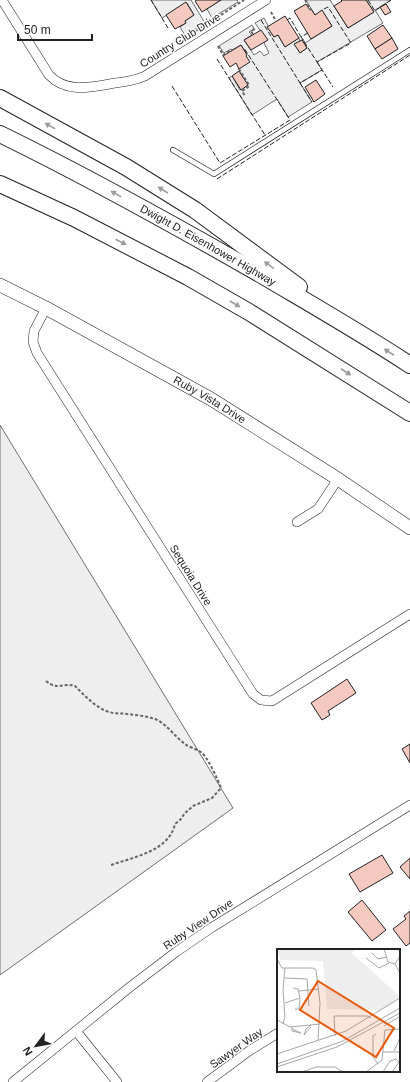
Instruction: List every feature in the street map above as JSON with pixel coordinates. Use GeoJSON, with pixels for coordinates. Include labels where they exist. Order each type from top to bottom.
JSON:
{"type":"FeatureCollection","features":[{"type":"Feature","properties":{"kind":"highway"},"geometry":{"type":"LineString","coordinates":[[0,98],[126,167],[195,210],[368,338]]}},
{"type":"Feature","properties":{"kind":"highway","name":"Dwight D. Eisenhower Highway"},"geometry":{"type":"LineString","coordinates":[[0,134],[57,162],[208,244],[368,338],[410,365]]}},
{"type":"Feature","properties":{"kind":"highway"},"geometry":{"type":"LineString","coordinates":[[0,184],[74,218],[188,277],[249,312],[410,413]]}},
{"type":"Feature","properties":{"kind":"highway"},"geometry":{"type":"LineString","coordinates":[[0,190],[74,218]]}},
{"type":"Feature","properties":{"kind":"street","name":"Country Club Drive"},"geometry":{"type":"LineString","coordinates":[[2,0],[50,75],[61,84],[72,87],[91,88],[134,80],[145,76],[266,0]]}},
{"type":"Feature","properties":{"kind":"street","name":"Ruby Vista Drive"},"geometry":{"type":"LineString","coordinates":[[0,286],[46,308],[211,399],[338,479],[410,528]]}},
{"type":"Feature","properties":{"kind":"street","name":"Sequoia Drive"},"geometry":{"type":"LineString","coordinates":[[46,308],[34,332],[33,342],[37,353],[253,694],[261,700],[272,701],[410,614]]}},
{"type":"Feature","properties":{"kind":"street"},"geometry":{"type":"LineString","coordinates":[[297,522],[318,510],[338,479]]}},
{"type":"Feature","properties":{"kind":"street","name":"Ruby View Drive"},"geometry":{"type":"LineString","coordinates":[[13,1082],[159,965],[211,928],[410,805]]}},
{"type":"Feature","properties":{"kind":"street"},"geometry":{"type":"LineString","coordinates":[[76,1031],[117,1082]]}},
{"type":"Feature","properties":{"kind":"street","name":"Sawyer Way"},"geometry":{"type":"LineString","coordinates":[[207,1082],[249,1051],[277,1034]]}},
{"type":"Feature","properties":{"kind":"lane"},"geometry":{"type":"LineString","coordinates":[[173,150],[214,174],[410,50]]}},
{"type":"Feature","properties":{"kind":"path"},"geometry":{"type":"LineString","coordinates":[[178,42],[244,0]]}},
{"type":"Feature","properties":{"kind":"path"},"geometry":{"type":"LineString","coordinates":[[305,0],[311,10]]}},
{"type":"Feature","properties":{"kind":"path"},"geometry":{"type":"LineString","coordinates":[[270,12],[276,21]]}},
{"type":"Feature","properties":{"kind":"path"},"geometry":{"type":"LineString","coordinates":[[253,34],[251,32],[256,28]]}},
{"type":"Feature","properties":{"kind":"path"},"geometry":{"type":"LineString","coordinates":[[218,46],[223,54],[231,50],[232,51]]}},
{"type":"Feature","properties":{"kind":"path"},"geometry":{"type":"LineString","coordinates":[[239,69],[249,84],[248,87],[242,91],[245,96]]}},
{"type":"Feature","properties":{"kind":"path"},"geometry":{"type":"LineString","coordinates":[[46,681],[53,686],[74,686],[90,701],[109,712],[137,715],[157,720],[173,732],[183,743],[202,752],[221,788],[212,798],[193,806],[185,813],[175,824],[173,832],[159,847],[112,865]]}},
{"type":"Feature","properties":{"kind":"shaded area"},"geometry":{"type":"Polygon","coordinates":[[[151,0],[191,0],[205,23],[185,35],[180,27],[186,23],[185,21],[194,15],[187,3],[162,18],[151,0]]]}},
{"type":"Feature","properties":{"kind":"shaded area"},"geometry":{"type":"Polygon","coordinates":[[[221,0],[237,0],[238,2],[212,18],[207,9],[221,0]]]}},
{"type":"Feature","properties":{"kind":"shaded area"},"geometry":{"type":"Polygon","coordinates":[[[306,0],[330,0],[348,28],[374,12],[366,0],[391,0],[375,10],[383,23],[317,62],[322,70],[300,83],[312,102],[288,117],[277,99],[252,115],[229,78],[232,76],[240,90],[248,85],[239,71],[247,54],[241,45],[224,53],[219,46],[252,25],[254,29],[249,32],[252,35],[244,40],[254,55],[260,51],[264,56],[269,53],[264,43],[267,40],[255,23],[264,18],[274,37],[278,35],[285,47],[299,38],[300,41],[295,44],[300,53],[307,48],[302,40],[303,39],[305,43],[332,26],[322,11],[315,15],[306,0]]]}},
{"type":"Feature","properties":{"kind":"shaded area"},"geometry":{"type":"Polygon","coordinates":[[[0,425],[233,808],[0,975],[0,425]]]}},
{"type":"Feature","properties":{"kind":"building"},"geometry":{"type":"Polygon","coordinates":[[[221,0],[202,12],[195,1],[221,0]]]}},
{"type":"Feature","properties":{"kind":"building"},"geometry":{"type":"Polygon","coordinates":[[[341,0],[366,0],[374,12],[348,28],[334,6],[342,1],[341,0]]]}},
{"type":"Feature","properties":{"kind":"building"},"geometry":{"type":"Polygon","coordinates":[[[186,2],[194,15],[185,21],[186,23],[175,29],[166,15],[186,2]]]}},
{"type":"Feature","properties":{"kind":"building"},"geometry":{"type":"Polygon","coordinates":[[[306,4],[315,15],[322,10],[332,26],[311,39],[294,11],[306,4]]]}},
{"type":"Feature","properties":{"kind":"building"},"geometry":{"type":"Polygon","coordinates":[[[386,4],[391,12],[385,15],[380,7],[386,4]]]}},
{"type":"Feature","properties":{"kind":"building"},"geometry":{"type":"Polygon","coordinates":[[[285,16],[299,38],[285,47],[278,35],[274,37],[267,27],[285,16]]]}},
{"type":"Feature","properties":{"kind":"building"},"geometry":{"type":"Polygon","coordinates":[[[383,25],[392,38],[375,49],[367,36],[383,25]]]}},
{"type":"Feature","properties":{"kind":"building"},"geometry":{"type":"Polygon","coordinates":[[[261,30],[268,40],[251,50],[244,40],[261,30]]]}},
{"type":"Feature","properties":{"kind":"building"},"geometry":{"type":"Polygon","coordinates":[[[392,38],[398,49],[382,59],[375,49],[392,38]]]}},
{"type":"Feature","properties":{"kind":"building"},"geometry":{"type":"Polygon","coordinates":[[[302,40],[307,48],[300,53],[294,44],[302,40]]]}},
{"type":"Feature","properties":{"kind":"building"},"geometry":{"type":"Polygon","coordinates":[[[241,45],[250,62],[239,69],[236,63],[230,67],[223,56],[241,45]]]}},
{"type":"Feature","properties":{"kind":"building"},"geometry":{"type":"Polygon","coordinates":[[[239,71],[248,85],[241,90],[232,76],[239,71]]]}},
{"type":"Feature","properties":{"kind":"building"},"geometry":{"type":"Polygon","coordinates":[[[316,80],[325,94],[314,102],[305,87],[316,80]]]}},
{"type":"Feature","properties":{"kind":"building"},"geometry":{"type":"Polygon","coordinates":[[[347,679],[356,693],[328,711],[330,715],[322,720],[311,703],[347,679]]]}},
{"type":"Feature","properties":{"kind":"building"},"geometry":{"type":"Polygon","coordinates":[[[410,744],[410,763],[402,749],[410,744]]]}},
{"type":"Feature","properties":{"kind":"building"},"geometry":{"type":"Polygon","coordinates":[[[382,855],[393,873],[360,892],[349,874],[382,855]]]}},
{"type":"Feature","properties":{"kind":"building"},"geometry":{"type":"Polygon","coordinates":[[[410,858],[410,879],[400,867],[410,858]]]}},
{"type":"Feature","properties":{"kind":"building"},"geometry":{"type":"Polygon","coordinates":[[[362,900],[386,930],[372,941],[348,912],[362,900]]]}},
{"type":"Feature","properties":{"kind":"building"},"geometry":{"type":"Polygon","coordinates":[[[410,911],[410,943],[406,946],[393,929],[406,919],[404,916],[410,911]]]}},
{"type":"Feature","properties":{"kind":"fence"},"geometry":{"type":"LineString","coordinates":[[151,0],[168,28]]}},
{"type":"Feature","properties":{"kind":"fence"},"geometry":{"type":"LineString","coordinates":[[368,0],[375,11],[391,0]]}},
{"type":"Feature","properties":{"kind":"fence"},"geometry":{"type":"LineString","coordinates":[[308,33],[301,37],[317,62],[351,43],[328,7],[322,10]]}},
{"type":"Feature","properties":{"kind":"fence"},"geometry":{"type":"LineString","coordinates":[[287,20],[290,18],[301,37]]}},
{"type":"Feature","properties":{"kind":"fence"},"geometry":{"type":"LineString","coordinates":[[261,20],[300,83],[322,70]]}},
{"type":"Feature","properties":{"kind":"fence"},"geometry":{"type":"LineString","coordinates":[[172,86],[220,163],[290,120],[244,48]]}},
{"type":"Feature","properties":{"kind":"fence"},"geometry":{"type":"LineString","coordinates":[[217,179],[410,55]]}},
{"type":"Feature","properties":{"kind":"fence"},"geometry":{"type":"LineString","coordinates":[[217,59],[265,135]]}},
{"type":"Feature","properties":{"kind":"fence"},"geometry":{"type":"LineString","coordinates":[[317,62],[333,87]]}},
{"type":"Feature","properties":{"kind":"fence"},"geometry":{"type":"LineString","coordinates":[[300,83],[312,102]]}}]}
